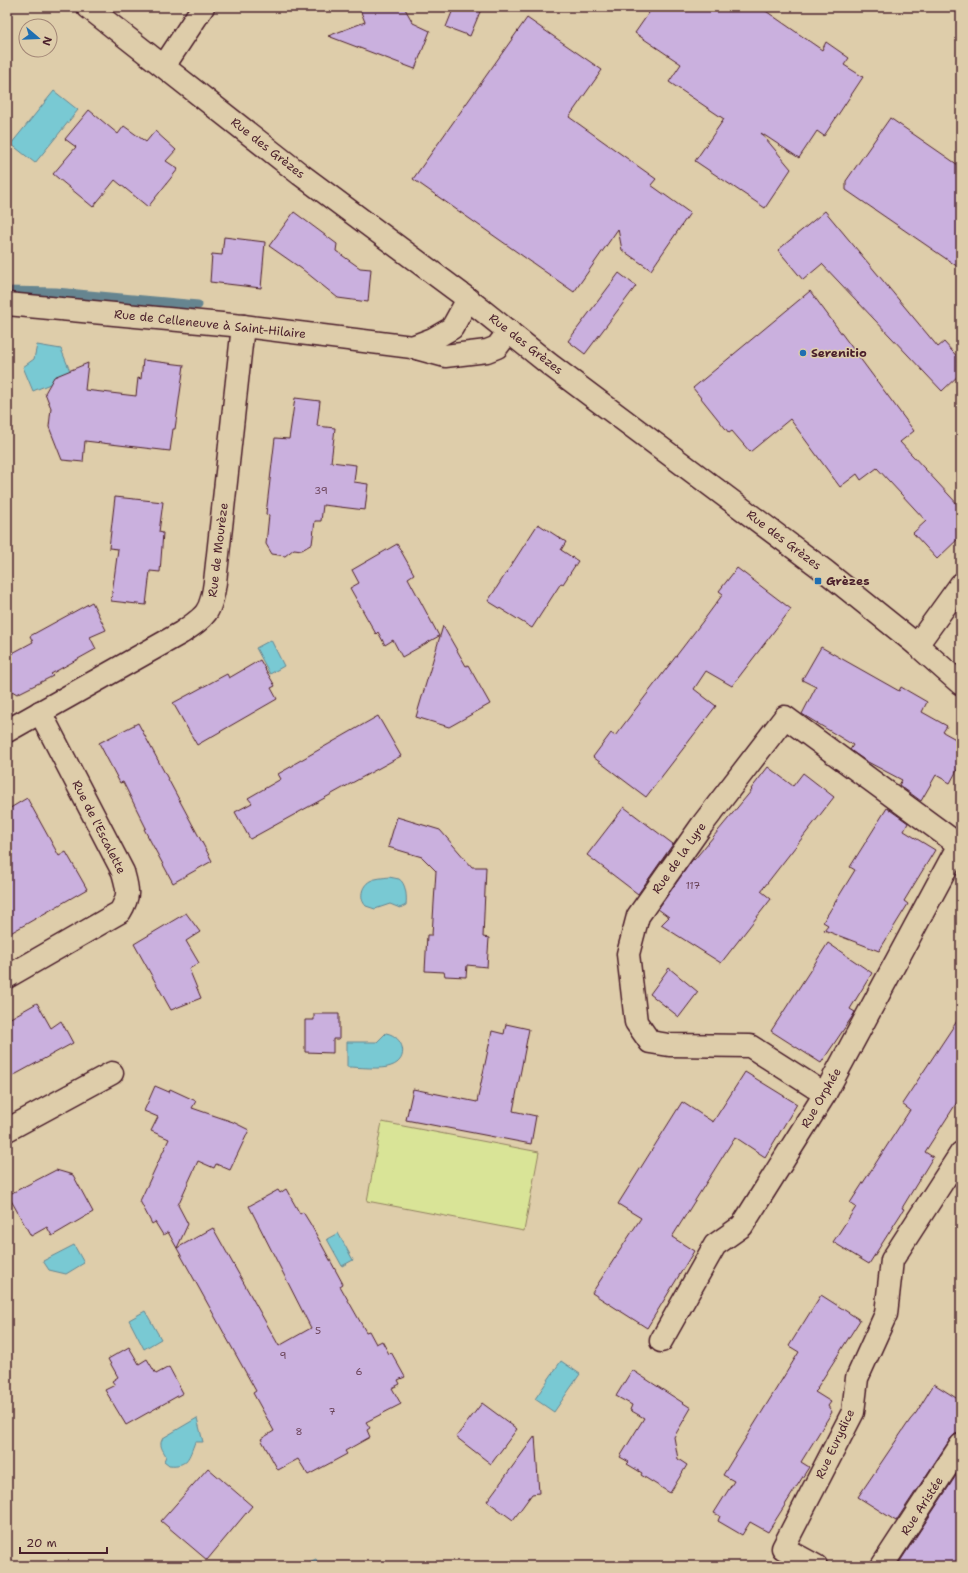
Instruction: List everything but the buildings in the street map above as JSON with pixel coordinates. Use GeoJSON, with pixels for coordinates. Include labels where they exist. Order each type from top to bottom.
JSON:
{"type":"FeatureCollection","features":[{"type":"Feature","properties":{"kind":"street","name":"Rue des Grèzes"},"geometry":{"type":"LineString","coordinates":[[88,7],[300,174],[468,299],[550,364],[825,571],[917,645],[961,684]]}},
{"type":"Feature","properties":{"kind":"street"},"geometry":{"type":"LineString","coordinates":[[164,66],[203,7]]}},
{"type":"Feature","properties":{"kind":"street","name":"Rue de Celleneuve à Saint-Hilaire"},"geometry":{"type":"LineString","coordinates":[[412,347],[433,339],[452,328],[468,299]]}},
{"type":"Feature","properties":{"kind":"street","name":"Rue de Celleneuve à Saint-Hilaire"},"geometry":{"type":"LineString","coordinates":[[7,304],[243,326],[412,347],[445,356],[487,351],[497,347],[509,331]]}},
{"type":"Feature","properties":{"kind":"street","name":"Rue de Mourèze"},"geometry":{"type":"LineString","coordinates":[[7,732],[40,712],[181,634],[202,618],[210,607],[213,599],[215,582],[243,326]]}},
{"type":"Feature","properties":{"kind":"street"},"geometry":{"type":"LineString","coordinates":[[917,645],[961,584]]}},
{"type":"Feature","properties":{"kind":"street","name":"Rue de l'Escalette"},"geometry":{"type":"LineString","coordinates":[[7,977],[120,912],[127,900],[128,889],[123,872],[40,712]]}},
{"type":"Feature","properties":{"kind":"street","name":"Rue de la Lyre"},"geometry":{"type":"LineString","coordinates":[[825,1094],[750,1046],[669,1045],[650,1042],[636,1022],[628,954],[638,916],[702,825],[785,717],[960,843]]}},
{"type":"Feature","properties":{"kind":"street","name":"Rue Orphée"},"geometry":{"type":"LineString","coordinates":[[661,1341],[716,1245],[742,1226],[825,1094],[960,843]]}},
{"type":"Feature","properties":{"kind":"street"},"geometry":{"type":"LineString","coordinates":[[7,1130],[112,1073]]}},
{"type":"Feature","properties":{"kind":"street","name":"Rue Eurydice"},"geometry":{"type":"LineString","coordinates":[[816,1566],[783,1548],[853,1412],[857,1378],[886,1314],[892,1260],[961,1153]]}},
{"type":"Feature","properties":{"kind":"street","name":"Rue Aristée"},"geometry":{"type":"LineString","coordinates":[[882,1566],[961,1445]]}},
{"type":"Feature","properties":{"kind":"green space"},"geometry":{"type":"Polygon","coordinates":[[[382,1122],[539,1152],[524,1231],[367,1201],[382,1122]]]}},
{"type":"Feature","properties":{"kind":"water"},"geometry":{"type":"Polygon","coordinates":[[[54,91],[78,110],[35,163],[11,144],[54,91]]]}},
{"type":"Feature","properties":{"kind":"water"},"geometry":{"type":"Polygon","coordinates":[[[37,345],[61,349],[70,371],[50,384],[33,391],[23,367],[34,359],[37,345]]]}},
{"type":"Feature","properties":{"kind":"water"},"geometry":{"type":"Polygon","coordinates":[[[271,640],[284,666],[270,674],[256,648],[271,640]]]}},
{"type":"Feature","properties":{"kind":"water"},"geometry":{"type":"Polygon","coordinates":[[[389,877],[399,879],[405,887],[406,905],[400,908],[390,904],[375,909],[366,906],[362,900],[362,893],[367,883],[372,880],[389,877]]]}},
{"type":"Feature","properties":{"kind":"water"},"geometry":{"type":"Polygon","coordinates":[[[386,1033],[392,1035],[401,1043],[403,1054],[397,1063],[382,1068],[347,1067],[347,1042],[377,1042],[386,1033]]]}},
{"type":"Feature","properties":{"kind":"water"},"geometry":{"type":"Polygon","coordinates":[[[338,1233],[353,1260],[342,1266],[327,1239],[338,1233]]]}},
{"type":"Feature","properties":{"kind":"water"},"geometry":{"type":"Polygon","coordinates":[[[74,1245],[84,1263],[66,1274],[49,1270],[43,1261],[74,1245]]]}},
{"type":"Feature","properties":{"kind":"water"},"geometry":{"type":"Polygon","coordinates":[[[145,1311],[161,1339],[144,1349],[129,1320],[145,1311]]]}},
{"type":"Feature","properties":{"kind":"water"},"geometry":{"type":"Polygon","coordinates":[[[561,1361],[580,1374],[554,1412],[535,1399],[561,1361]]]}},
{"type":"Feature","properties":{"kind":"water"},"geometry":{"type":"Polygon","coordinates":[[[197,1418],[203,1442],[195,1442],[187,1460],[184,1463],[169,1465],[164,1461],[166,1456],[161,1445],[163,1438],[197,1418]]]}},
{"type":"Feature","properties":{"kind":"water"},"geometry":{"type":"Polygon","coordinates":[[[316,1559],[319,1566],[300,1566],[316,1559]]]}},
{"type":"Feature","properties":{"kind":"waterway"},"geometry":{"type":"LineString","coordinates":[[7,291],[56,292],[198,305]]}},
{"type":"Feature","properties":{"kind":"place","name":"Serenitio"},"geometry":{"type":"Point","coordinates":[803,353]}},
{"type":"Feature","properties":{"kind":"place","name":"Grèzes"},"geometry":{"type":"Point","coordinates":[818,581]}}]}
